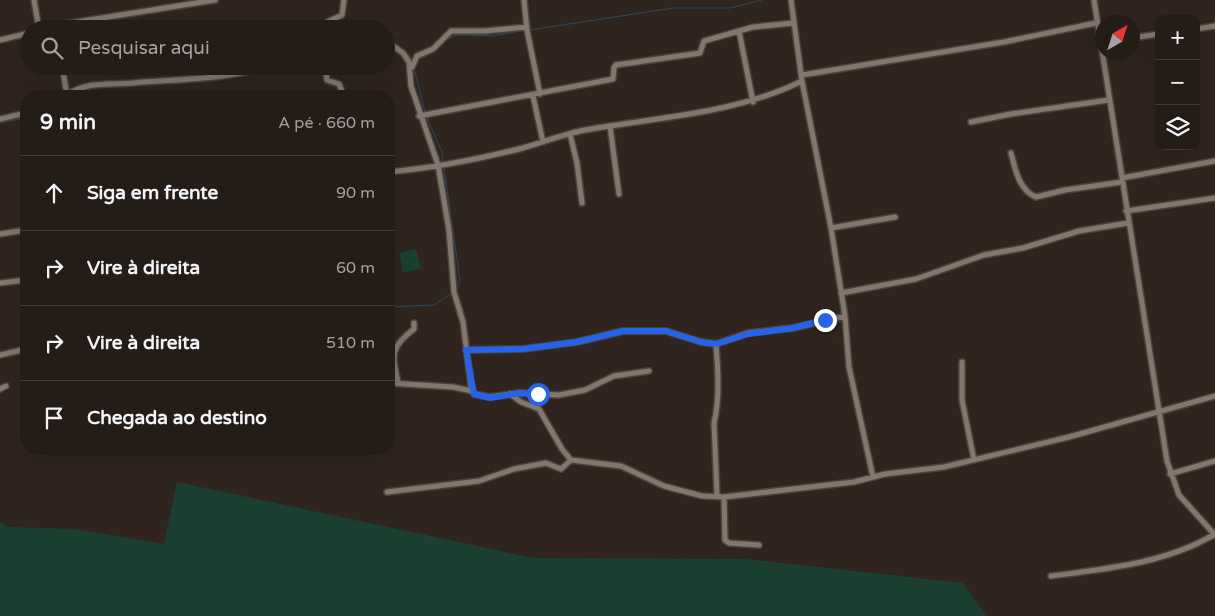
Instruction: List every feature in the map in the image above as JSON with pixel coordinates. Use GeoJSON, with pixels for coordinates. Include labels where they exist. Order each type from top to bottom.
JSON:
{"type":"FeatureCollection","features":[{"type":"Feature","properties":{"kind":"street"},"geometry":{"type":"LineString","coordinates":[[34,0],[38,20]]}},
{"type":"Feature","properties":{"kind":"street"},"geometry":{"type":"LineString","coordinates":[[90,20],[216,0]]}},
{"type":"Feature","properties":{"kind":"street"},"geometry":{"type":"LineString","coordinates":[[331,20],[342,15],[344,0]]}},
{"type":"Feature","properties":{"kind":"street"},"geometry":{"type":"LineString","coordinates":[[524,0],[527,27],[540,94]]}},
{"type":"Feature","properties":{"kind":"street"},"geometry":{"type":"LineString","coordinates":[[791,0],[802,78],[831,228],[844,316],[849,367],[873,477]]}},
{"type":"Feature","properties":{"kind":"street"},"geometry":{"type":"LineString","coordinates":[[1094,0],[1095,15]]}},
{"type":"Feature","properties":{"kind":"street"},"geometry":{"type":"LineString","coordinates":[[420,116],[533,96],[613,79],[616,66],[700,53],[704,42],[753,27],[794,22]]}},
{"type":"Feature","properties":{"kind":"street"},"geometry":{"type":"LineString","coordinates":[[395,171],[438,165],[610,126],[753,102],[780,93],[802,78],[1004,42],[1095,23]]}},
{"type":"Feature","properties":{"kind":"street"},"geometry":{"type":"LineString","coordinates":[[1200,28],[1215,26]]}},
{"type":"Feature","properties":{"kind":"street"},"geometry":{"type":"LineString","coordinates":[[409,75],[418,56],[433,49],[451,31],[485,31],[527,27]]}},
{"type":"Feature","properties":{"kind":"street"},"geometry":{"type":"LineString","coordinates":[[739,31],[753,102]]}},
{"type":"Feature","properties":{"kind":"street"},"geometry":{"type":"LineString","coordinates":[[0,40],[20,35]]}},
{"type":"Feature","properties":{"kind":"street"},"geometry":{"type":"LineString","coordinates":[[1140,37],[1155,35]]}},
{"type":"Feature","properties":{"kind":"street"},"geometry":{"type":"LineString","coordinates":[[395,47],[403,53],[409,62],[409,75],[420,116],[438,165],[449,230],[454,292],[461,314],[472,391]]}},
{"type":"Feature","properties":{"kind":"street"},"geometry":{"type":"LineString","coordinates":[[1051,576],[1100,570],[1155,558],[1190,547],[1215,534],[1186,504],[1170,474],[1158,412],[1103,60]]}},
{"type":"Feature","properties":{"kind":"street"},"geometry":{"type":"LineString","coordinates":[[63,75],[65,90]]}},
{"type":"Feature","properties":{"kind":"street"},"geometry":{"type":"LineString","coordinates":[[76,90],[103,82],[130,83],[232,75]]}},
{"type":"Feature","properties":{"kind":"street"},"geometry":{"type":"LineString","coordinates":[[326,75],[327,80],[339,84],[342,90]]}},
{"type":"Feature","properties":{"kind":"street"},"geometry":{"type":"LineString","coordinates":[[533,96],[543,142]]}},
{"type":"Feature","properties":{"kind":"street"},"geometry":{"type":"LineString","coordinates":[[971,122],[1109,100]]}},
{"type":"Feature","properties":{"kind":"street"},"geometry":{"type":"LineString","coordinates":[[0,119],[20,115]]}},
{"type":"Feature","properties":{"kind":"street"},"geometry":{"type":"LineString","coordinates":[[610,126],[619,194]]}},
{"type":"Feature","properties":{"kind":"street"},"geometry":{"type":"LineString","coordinates":[[570,134],[578,163],[582,204]]}},
{"type":"Feature","properties":{"kind":"street"},"geometry":{"type":"LineString","coordinates":[[1011,154],[1019,179],[1030,194],[1036,197],[1215,162]]}},
{"type":"Feature","properties":{"kind":"street"},"geometry":{"type":"LineString","coordinates":[[1126,211],[1215,198]]}},
{"type":"Feature","properties":{"kind":"street"},"geometry":{"type":"LineString","coordinates":[[831,228],[895,217]]}},
{"type":"Feature","properties":{"kind":"street"},"geometry":{"type":"LineString","coordinates":[[841,293],[916,279],[984,255],[1023,248],[1079,231],[1128,223]]}},
{"type":"Feature","properties":{"kind":"street"},"geometry":{"type":"LineString","coordinates":[[0,234],[20,231]]}},
{"type":"Feature","properties":{"kind":"street"},"geometry":{"type":"LineString","coordinates":[[0,283],[20,281]]}},
{"type":"Feature","properties":{"kind":"street"},"geometry":{"type":"LineString","coordinates":[[466,350],[523,349],[577,342],[623,331],[666,331],[701,342],[716,344],[748,334],[793,328],[844,316]]}},
{"type":"Feature","properties":{"kind":"street"},"geometry":{"type":"LineString","coordinates":[[395,350],[402,338],[414,329],[414,323]]}},
{"type":"Feature","properties":{"kind":"street"},"geometry":{"type":"LineString","coordinates":[[716,344],[718,368],[717,415],[714,423],[717,496]]}},
{"type":"Feature","properties":{"kind":"street"},"geometry":{"type":"LineString","coordinates":[[0,355],[20,350]]}},
{"type":"Feature","properties":{"kind":"street"},"geometry":{"type":"LineString","coordinates":[[962,362],[962,400],[974,460]]}},
{"type":"Feature","properties":{"kind":"street"},"geometry":{"type":"LineString","coordinates":[[395,365],[398,382]]}},
{"type":"Feature","properties":{"kind":"street"},"geometry":{"type":"LineString","coordinates":[[395,382],[454,387],[472,391],[486,397],[520,393],[559,394],[585,390],[614,376],[649,371]]}},
{"type":"Feature","properties":{"kind":"street"},"geometry":{"type":"LineString","coordinates":[[0,389],[6,386]]}},
{"type":"Feature","properties":{"kind":"street"},"geometry":{"type":"LineString","coordinates":[[510,394],[521,402],[539,409],[562,449],[571,460],[621,466],[664,486],[702,496],[724,497],[854,482],[873,477],[944,467],[1215,396]]}},
{"type":"Feature","properties":{"kind":"street"},"geometry":{"type":"LineString","coordinates":[[387,492],[480,481],[514,469],[546,463],[561,469],[571,460]]}},
{"type":"Feature","properties":{"kind":"street"},"geometry":{"type":"LineString","coordinates":[[1170,474],[1215,462]]}},
{"type":"Feature","properties":{"kind":"street"},"geometry":{"type":"LineString","coordinates":[[724,497],[723,536],[725,540],[729,543],[759,545]]}},
{"type":"Feature","properties":{"kind":"green space"},"geometry":{"type":"Polygon","coordinates":[[[416,249],[421,268],[403,273],[399,253],[416,249]]]}},
{"type":"Feature","properties":{"kind":"green space"},"geometry":{"type":"Polygon","coordinates":[[[177,482],[533,558],[745,559],[963,583],[986,616],[0,616],[0,522],[7,527],[74,529],[164,544],[177,482]]]}},
{"type":"Feature","properties":{"kind":"waterway"},"geometry":{"type":"LineString","coordinates":[[530,30],[673,8],[730,8],[762,0]]}},
{"type":"Feature","properties":{"kind":"waterway"},"geometry":{"type":"LineString","coordinates":[[447,39],[457,35],[492,36],[526,30]]}},
{"type":"Feature","properties":{"kind":"waterway"},"geometry":{"type":"LineString","coordinates":[[419,58],[425,57],[437,49]]}},
{"type":"Feature","properties":{"kind":"waterway"},"geometry":{"type":"LineString","coordinates":[[414,68],[425,112]]}},
{"type":"Feature","properties":{"kind":"waterway"},"geometry":{"type":"LineString","coordinates":[[426,116],[442,152],[443,164]]}},
{"type":"Feature","properties":{"kind":"waterway"},"geometry":{"type":"LineString","coordinates":[[0,123],[20,119]]}},
{"type":"Feature","properties":{"kind":"waterway"},"geometry":{"type":"LineString","coordinates":[[444,168],[460,280],[455,291]]}},
{"type":"Feature","properties":{"kind":"waterway"},"geometry":{"type":"LineString","coordinates":[[395,307],[434,305],[452,293]]}},
{"type":"Feature","properties":{"kind":"route"},"geometry":{"type":"LineString","coordinates":[[538,394],[520,393],[490,398],[474,394],[466,350],[523,349],[577,342],[623,331],[666,331],[701,342],[716,344],[748,334],[810,325],[825,320]]}}]}
